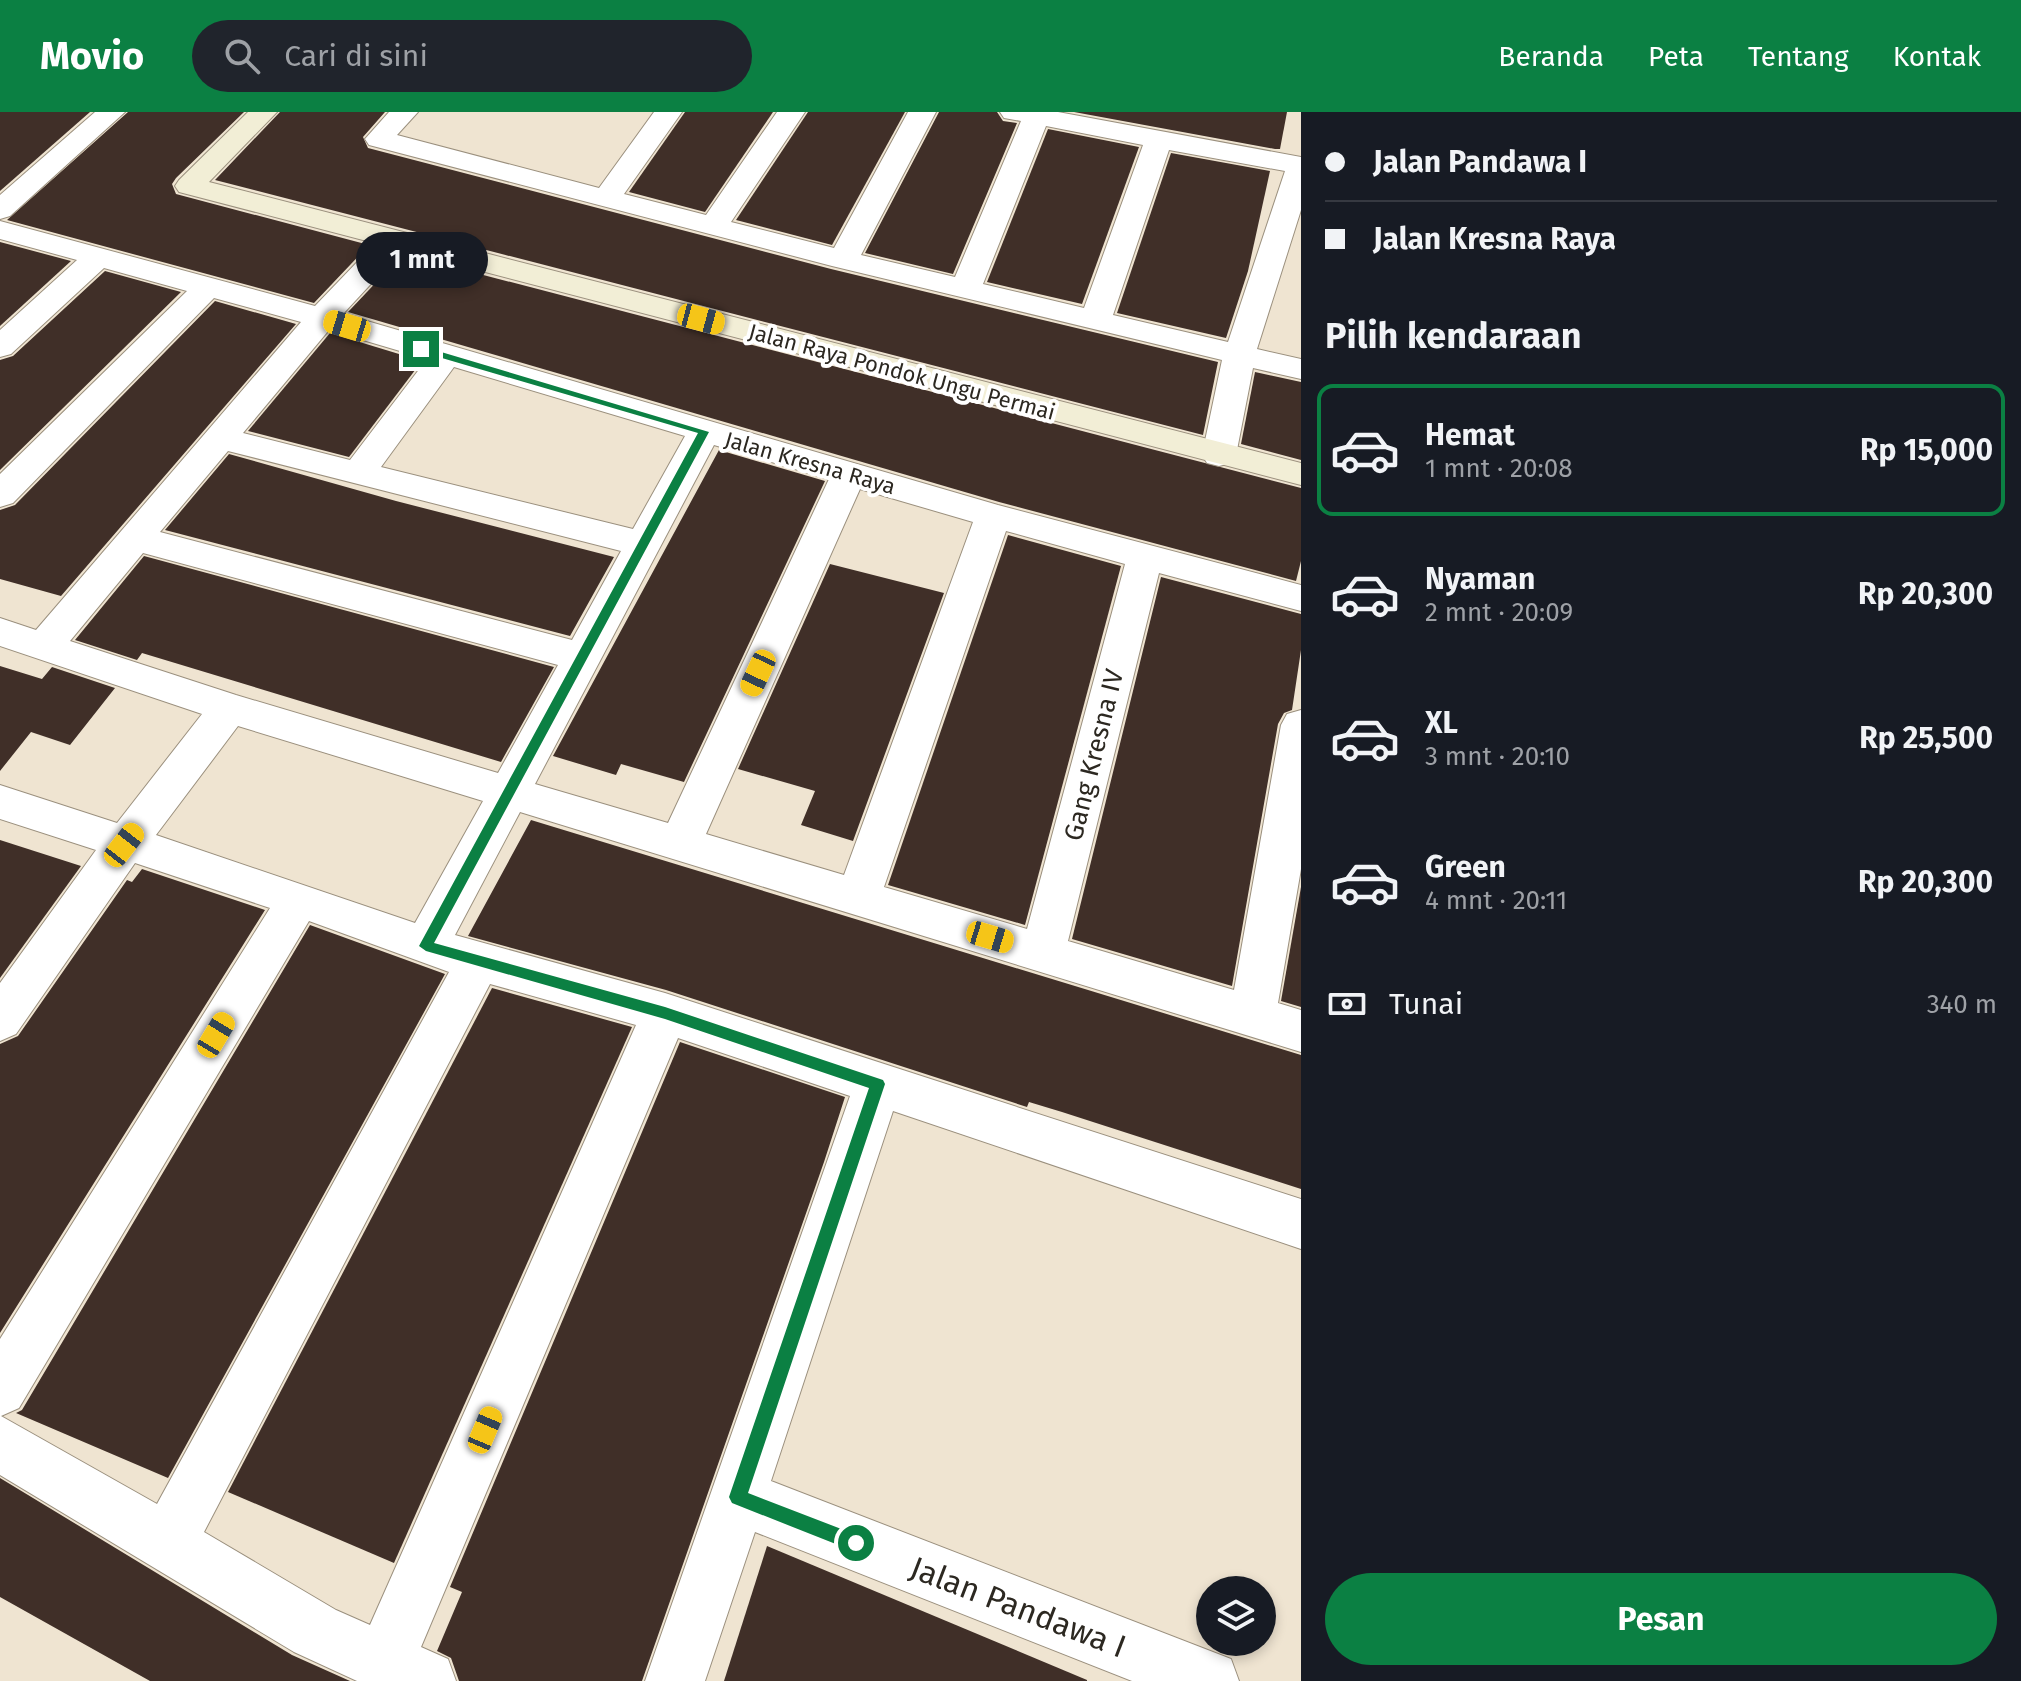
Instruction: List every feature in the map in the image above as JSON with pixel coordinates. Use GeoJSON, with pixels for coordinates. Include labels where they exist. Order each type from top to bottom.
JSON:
{"type":"FeatureCollection","features":[{"type":"Feature","properties":{"kind":"street"},"geometry":{"type":"LineString","coordinates":[[0,210],[28,167],[111,112]]}},
{"type":"Feature","properties":{"kind":"street","name":"Jalan Raya Pondok Ungu Permai"},"geometry":{"type":"LineString","coordinates":[[263,112],[189,186],[1301,474]]}},
{"type":"Feature","properties":{"kind":"street"},"geometry":{"type":"LineString","coordinates":[[404,112],[379,139],[843,260],[1301,369]]}},
{"type":"Feature","properties":{"kind":"street"},"geometry":{"type":"LineString","coordinates":[[605,200],[665,112]]}},
{"type":"Feature","properties":{"kind":"street"},"geometry":{"type":"LineString","coordinates":[[713,227],[791,112]]}},
{"type":"Feature","properties":{"kind":"street"},"geometry":{"type":"LineString","coordinates":[[843,260],[922,112]]}},
{"type":"Feature","properties":{"kind":"street"},"geometry":{"type":"LineString","coordinates":[[965,290],[1026,114],[1116,121],[1159,139],[1301,166],[1239,356],[1219,455]]}},
{"type":"Feature","properties":{"kind":"street"},"geometry":{"type":"LineString","coordinates":[[1095,322],[1159,139]]}},
{"type":"Feature","properties":{"kind":"street","name":"Jalan Kresna Raya"},"geometry":{"type":"LineString","coordinates":[[0,230],[322,318],[993,516],[1301,598]]}},
{"type":"Feature","properties":{"kind":"street"},"geometry":{"type":"LineString","coordinates":[[44,646],[138,539],[322,318],[396,239]]}},
{"type":"Feature","properties":{"kind":"street"},"geometry":{"type":"LineString","coordinates":[[0,347],[98,257]]}},
{"type":"Feature","properties":{"kind":"street"},"geometry":{"type":"LineString","coordinates":[[0,495],[207,288]]}},
{"type":"Feature","properties":{"kind":"street"},"geometry":{"type":"LineString","coordinates":[[358,474],[446,356]]}},
{"type":"Feature","properties":{"kind":"street"},"geometry":{"type":"LineString","coordinates":[[426,946],[704,432]]}},
{"type":"Feature","properties":{"kind":"street"},"geometry":{"type":"LineString","coordinates":[[222,439],[643,544]]}},
{"type":"Feature","properties":{"kind":"street"},"geometry":{"type":"LineString","coordinates":[[680,844],[849,474]]}},
{"type":"Feature","properties":{"kind":"street"},"geometry":{"type":"LineString","coordinates":[[858,897],[993,516]]}},
{"type":"Feature","properties":{"kind":"street"},"geometry":{"type":"LineString","coordinates":[[138,539],[582,657]]}},
{"type":"Feature","properties":{"kind":"street","name":"Gang Kresna IV"},"geometry":{"type":"LineString","coordinates":[[1043,953],[1145,557]]}},
{"type":"Feature","properties":{"kind":"street"},"geometry":{"type":"LineString","coordinates":[[0,632],[229,708],[1301,1031]]}},
{"type":"Feature","properties":{"kind":"street"},"geometry":{"type":"LineString","coordinates":[[0,1020],[124,845],[229,708]]}},
{"type":"Feature","properties":{"kind":"street"},"geometry":{"type":"LineString","coordinates":[[1252,1016],[1291,863],[1301,725]]}},
{"type":"Feature","properties":{"kind":"street"},"geometry":{"type":"LineString","coordinates":[[0,802],[124,845],[299,899],[426,946],[665,1013],[1301,1224]]}},
{"type":"Feature","properties":{"kind":"street"},"geometry":{"type":"LineString","coordinates":[[0,1389],[299,899]]}},
{"type":"Feature","properties":{"kind":"street"},"geometry":{"type":"LineString","coordinates":[[167,1544],[479,961]]}},
{"type":"Feature","properties":{"kind":"street"},"geometry":{"type":"LineString","coordinates":[[0,1443],[315,1631],[405,1672],[665,1013]]}},
{"type":"Feature","properties":{"kind":"street"},"geometry":{"type":"LineString","coordinates":[[675,1681],[878,1084]]}},
{"type":"Feature","properties":{"kind":"street","name":"Jalan Pandawa I"},"geometry":{"type":"LineString","coordinates":[[738,1497],[1209,1681]]}},
{"type":"Feature","properties":{"kind":"building"},"geometry":{"type":"Polygon","coordinates":[[[0,112],[90,112],[0,191],[0,112]]]}},
{"type":"Feature","properties":{"kind":"building"},"geometry":{"type":"Polygon","coordinates":[[[128,112],[244,112],[176,178],[172,184],[176,194],[369,245],[314,303],[7,220],[128,112]]]}},
{"type":"Feature","properties":{"kind":"building"},"geometry":{"type":"Polygon","coordinates":[[[280,112],[385,112],[363,137],[368,148],[831,269],[1218,362],[1203,435],[215,180],[280,112]]]}},
{"type":"Feature","properties":{"kind":"building"},"geometry":{"type":"Polygon","coordinates":[[[685,112],[773,112],[705,212],[629,192],[685,112]]]}},
{"type":"Feature","properties":{"kind":"building"},"geometry":{"type":"Polygon","coordinates":[[[808,112],[905,112],[832,245],[736,220],[808,112]]]}},
{"type":"Feature","properties":{"kind":"building"},"geometry":{"type":"Polygon","coordinates":[[[939,112],[997,112],[1003,121],[1017,123],[953,274],[865,253],[939,112]]]}},
{"type":"Feature","properties":{"kind":"building"},"geometry":{"type":"Polygon","coordinates":[[[1074,112],[1287,112],[1280,149],[1275,149],[1074,112]]]}},
{"type":"Feature","properties":{"kind":"building"},"geometry":{"type":"Polygon","coordinates":[[[1048,129],[1139,147],[1082,304],[987,282],[1048,129]]]}},
{"type":"Feature","properties":{"kind":"building"},"geometry":{"type":"Polygon","coordinates":[[[1171,153],[1270,171],[1248,271],[1226,338],[1117,313],[1171,153]]]}},
{"type":"Feature","properties":{"kind":"building"},"geometry":{"type":"Polygon","coordinates":[[[0,242],[71,261],[0,326],[0,242]]]}},
{"type":"Feature","properties":{"kind":"building"},"geometry":{"type":"Polygon","coordinates":[[[403,254],[1301,488],[1301,561],[1296,581],[999,502],[348,312],[403,254]]]}},
{"type":"Feature","properties":{"kind":"building"},"geometry":{"type":"Polygon","coordinates":[[[105,271],[181,292],[0,470],[0,360],[13,356],[105,271]]]}},
{"type":"Feature","properties":{"kind":"building"},"geometry":{"type":"Polygon","coordinates":[[[215,301],[296,324],[61,596],[0,579],[0,510],[15,505],[215,301]]]}},
{"type":"Feature","properties":{"kind":"building"},"geometry":{"type":"Polygon","coordinates":[[[330,333],[422,361],[349,457],[248,431],[330,333]]]}},
{"type":"Feature","properties":{"kind":"building"},"geometry":{"type":"Polygon","coordinates":[[[1255,372],[1301,382],[1301,460],[1241,444],[1255,372]]]}},
{"type":"Feature","properties":{"kind":"building"},"geometry":{"type":"Polygon","coordinates":[[[719,450],[825,481],[684,782],[621,764],[616,775],[553,756],[719,450]]]}},
{"type":"Feature","properties":{"kind":"building"},"geometry":{"type":"Polygon","coordinates":[[[229,454],[614,557],[570,636],[165,530],[229,454]]]}},
{"type":"Feature","properties":{"kind":"building"},"geometry":{"type":"Polygon","coordinates":[[[1008,535],[1121,566],[1025,925],[888,885],[1008,535]]]}},
{"type":"Feature","properties":{"kind":"building"},"geometry":{"type":"Polygon","coordinates":[[[144,556],[554,667],[501,762],[142,653],[137,660],[75,640],[144,556]]]}},
{"type":"Feature","properties":{"kind":"building"},"geometry":{"type":"Polygon","coordinates":[[[830,564],[944,593],[853,841],[801,825],[815,791],[738,769],[830,564]]]}},
{"type":"Feature","properties":{"kind":"building"},"geometry":{"type":"Polygon","coordinates":[[[1161,577],[1301,614],[1301,650],[1292,710],[1284,713],[1278,724],[1232,986],[1072,939],[1161,577]]]}},
{"type":"Feature","properties":{"kind":"building"},"geometry":{"type":"Polygon","coordinates":[[[0,666],[42,679],[52,667],[115,688],[70,745],[31,732],[0,771],[0,666]]]}},
{"type":"Feature","properties":{"kind":"building"},"geometry":{"type":"Polygon","coordinates":[[[531,820],[1301,1055],[1301,1189],[1029,1102],[1027,1107],[666,990],[468,936],[531,820]]]}},
{"type":"Feature","properties":{"kind":"building"},"geometry":{"type":"Polygon","coordinates":[[[0,840],[81,866],[0,978],[0,840]]]}},
{"type":"Feature","properties":{"kind":"building"},"geometry":{"type":"Polygon","coordinates":[[[142,869],[265,910],[0,1333],[0,1044],[18,1036],[127,880],[132,882],[142,869]]]}},
{"type":"Feature","properties":{"kind":"building"},"geometry":{"type":"Polygon","coordinates":[[[1301,887],[1301,1007],[1281,1001],[1301,887]]]}},
{"type":"Feature","properties":{"kind":"building"},"geometry":{"type":"Polygon","coordinates":[[[310,925],[445,974],[168,1478],[16,1413],[22,1410],[310,925]]]}},
{"type":"Feature","properties":{"kind":"building"},"geometry":{"type":"Polygon","coordinates":[[[492,988],[632,1027],[394,1563],[228,1492],[492,988]]]}},
{"type":"Feature","properties":{"kind":"building"},"geometry":{"type":"Polygon","coordinates":[[[680,1042],[845,1097],[824,1162],[642,1681],[459,1681],[451,1658],[437,1651],[462,1592],[450,1587],[680,1042]]]}},
{"type":"Feature","properties":{"kind":"building"},"geometry":{"type":"Polygon","coordinates":[[[0,1478],[292,1655],[350,1681],[150,1681],[0,1597],[0,1478]]]}},
{"type":"Feature","properties":{"kind":"building"},"geometry":{"type":"Polygon","coordinates":[[[767,1546],[1087,1680],[1087,1681],[724,1681],[767,1546]]]}},
{"type":"Feature","properties":{"kind":"route"},"geometry":{"type":"LineString","coordinates":[[421,349],[704,432],[426,946],[665,1013],[878,1084],[738,1497],[856,1543]]}}]}
